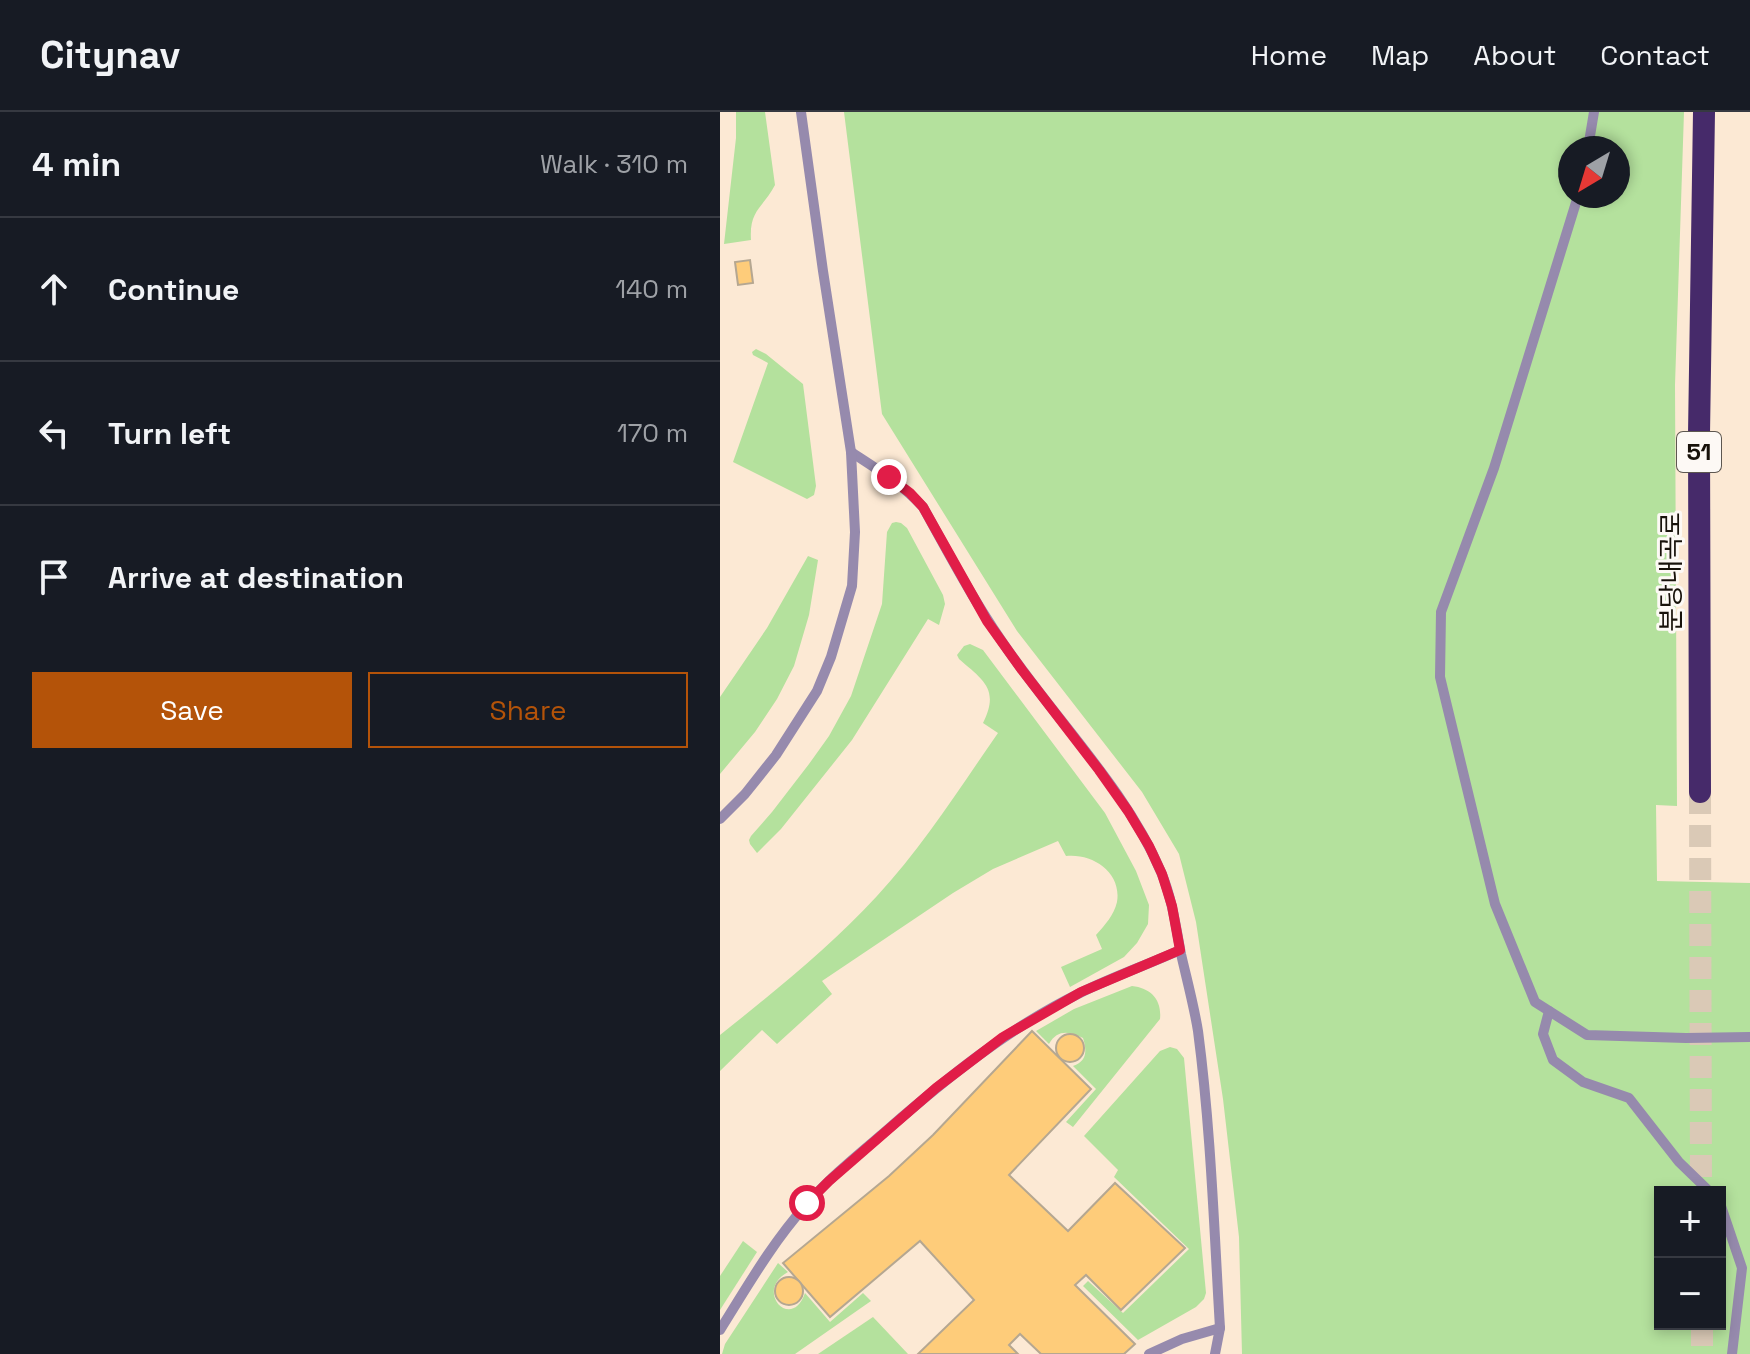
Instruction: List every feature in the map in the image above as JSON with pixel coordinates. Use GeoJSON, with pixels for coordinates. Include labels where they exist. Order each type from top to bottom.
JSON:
{"type":"FeatureCollection","features":[{"type":"Feature","properties":{"kind":"highway","name":"분당내곡로"},"geometry":{"type":"LineString","coordinates":[[1700,792],[1699,434],[1704,112]]}},
{"type":"Feature","properties":{"kind":"lane"},"geometry":{"type":"LineString","coordinates":[[720,819],[776,755],[817,691],[831,657],[852,586],[855,532],[851,452],[801,112]]}},
{"type":"Feature","properties":{"kind":"lane"},"geometry":{"type":"LineString","coordinates":[[1590,136],[1594,112]]}},
{"type":"Feature","properties":{"kind":"lane"},"geometry":{"type":"LineString","coordinates":[[1574,208],[1494,468],[1441,612],[1440,677],[1495,904],[1535,1002],[1587,1035],[1750,1037]]}},
{"type":"Feature","properties":{"kind":"lane"},"geometry":{"type":"LineString","coordinates":[[851,452],[903,487],[923,507],[987,621],[1128,811],[1162,874],[1172,906],[1198,1029],[1211,1162],[1220,1328],[1215,1354]]}},
{"type":"Feature","properties":{"kind":"lane"},"geometry":{"type":"LineString","coordinates":[[720,1330],[772,1246],[807,1203],[936,1088],[1003,1037],[1049,1010],[1081,992],[1180,950]]}},
{"type":"Feature","properties":{"kind":"lane"},"geometry":{"type":"LineString","coordinates":[[1549,1011],[1543,1034],[1553,1060],[1583,1082],[1629,1098],[1679,1162],[1704,1186]]}},
{"type":"Feature","properties":{"kind":"lane"},"geometry":{"type":"LineString","coordinates":[[1726,1221],[1742,1268],[1732,1354]]}},
{"type":"Feature","properties":{"kind":"lane"},"geometry":{"type":"LineString","coordinates":[[1149,1354],[1182,1339],[1220,1328]]}},
{"type":"Feature","properties":{"kind":"green space"},"geometry":{"type":"Polygon","coordinates":[[[736,112],[765,112],[775,185],[755,215],[751,240],[724,244],[736,138],[736,112]]]}},
{"type":"Feature","properties":{"kind":"green space"},"geometry":{"type":"Polygon","coordinates":[[[844,112],[1684,112],[1675,385],[1677,806],[1656,805],[1657,881],[1750,883],[1750,1354],[1242,1354],[1239,1237],[1223,1099],[1196,922],[1179,854],[1142,792],[1017,631],[882,414],[844,112]]]}},
{"type":"Feature","properties":{"kind":"green space"},"geometry":{"type":"Polygon","coordinates":[[[756,349],[803,384],[816,486],[814,495],[807,499],[733,462],[768,363],[753,355],[756,349]]]}},
{"type":"Feature","properties":{"kind":"green space"},"geometry":{"type":"Polygon","coordinates":[[[896,522],[907,528],[943,595],[945,604],[939,625],[928,619],[852,740],[781,829],[757,853],[750,844],[751,836],[829,736],[851,696],[882,604],[887,532],[896,522]]]}},
{"type":"Feature","properties":{"kind":"green space"},"geometry":{"type":"Polygon","coordinates":[[[808,556],[818,560],[809,615],[794,666],[755,732],[720,774],[720,697],[767,628],[808,556]]]}},
{"type":"Feature","properties":{"kind":"green space"},"geometry":{"type":"Polygon","coordinates":[[[970,644],[983,650],[1105,813],[1136,871],[1149,905],[1148,924],[1137,943],[1124,957],[1070,987],[1061,967],[1102,949],[1096,935],[1114,911],[1117,891],[1110,873],[1103,867],[1086,858],[1066,856],[1058,841],[993,869],[822,981],[832,994],[777,1044],[762,1030],[720,1071],[720,1035],[821,951],[877,896],[925,837],[998,733],[983,723],[990,702],[986,686],[957,655],[970,644]]]}},
{"type":"Feature","properties":{"kind":"green space"},"geometry":{"type":"Polygon","coordinates":[[[1132,986],[1145,989],[1154,996],[1160,1019],[1073,1127],[1066,1122],[1096,1089],[1073,1066],[1085,1055],[1083,1038],[1064,1033],[1049,1044],[1036,1031],[1074,1009],[1132,986]]]}},
{"type":"Feature","properties":{"kind":"green space"},"geometry":{"type":"Polygon","coordinates":[[[1170,1047],[1177,1049],[1184,1058],[1206,1293],[1196,1307],[1138,1340],[1083,1286],[1088,1281],[1123,1313],[1189,1249],[1114,1177],[1118,1170],[1084,1136],[1160,1051],[1170,1047]]]}},
{"type":"Feature","properties":{"kind":"green space"},"geometry":{"type":"Polygon","coordinates":[[[743,1241],[757,1252],[720,1310],[720,1276],[743,1241]]]}},
{"type":"Feature","properties":{"kind":"green space"},"geometry":{"type":"Polygon","coordinates":[[[778,1263],[788,1272],[778,1280],[774,1289],[778,1304],[785,1309],[799,1304],[805,1293],[830,1322],[863,1293],[871,1301],[795,1354],[722,1354],[725,1344],[778,1263]]]}},
{"type":"Feature","properties":{"kind":"green space"},"geometry":{"type":"Polygon","coordinates":[[[873,1317],[908,1354],[818,1354],[873,1317]]]}},
{"type":"Feature","properties":{"kind":"building"},"geometry":{"type":"Polygon","coordinates":[[[750,260],[753,283],[738,285],[735,262],[750,260]]]}},
{"type":"Feature","properties":{"kind":"building"},"geometry":{"type":"Polygon","coordinates":[[[1032,1031],[1091,1089],[1009,1175],[1068,1231],[1115,1183],[1185,1248],[1121,1310],[1086,1275],[1075,1285],[1135,1344],[1124,1354],[1041,1354],[1020,1334],[1009,1345],[1018,1354],[918,1354],[974,1300],[920,1241],[830,1317],[783,1263],[889,1176],[933,1135],[1032,1031]]]}},
{"type":"Feature","properties":{"kind":"building"},"geometry":{"type":"Polygon","coordinates":[[[1070,1034],[1080,1038],[1084,1048],[1080,1058],[1070,1062],[1060,1058],[1056,1048],[1060,1038],[1070,1034]]]}},
{"type":"Feature","properties":{"kind":"building"},"geometry":{"type":"Polygon","coordinates":[[[789,1277],[799,1281],[803,1291],[799,1301],[789,1305],[779,1301],[775,1291],[779,1281],[789,1277]]]}},
{"type":"Feature","properties":{"kind":"tunnel"},"geometry":{"type":"LineString","coordinates":[[1700,792],[1701,1186]]}},
{"type":"Feature","properties":{"kind":"tunnel"},"geometry":{"type":"LineString","coordinates":[[1702,1330],[1702,1354]]}},
{"type":"Feature","properties":{"kind":"route"},"geometry":{"type":"LineString","coordinates":[[807,1203],[936,1088],[1003,1037],[1081,992],[1180,950],[1162,874],[1128,811],[987,621],[923,507],[889,477]]}}]}
